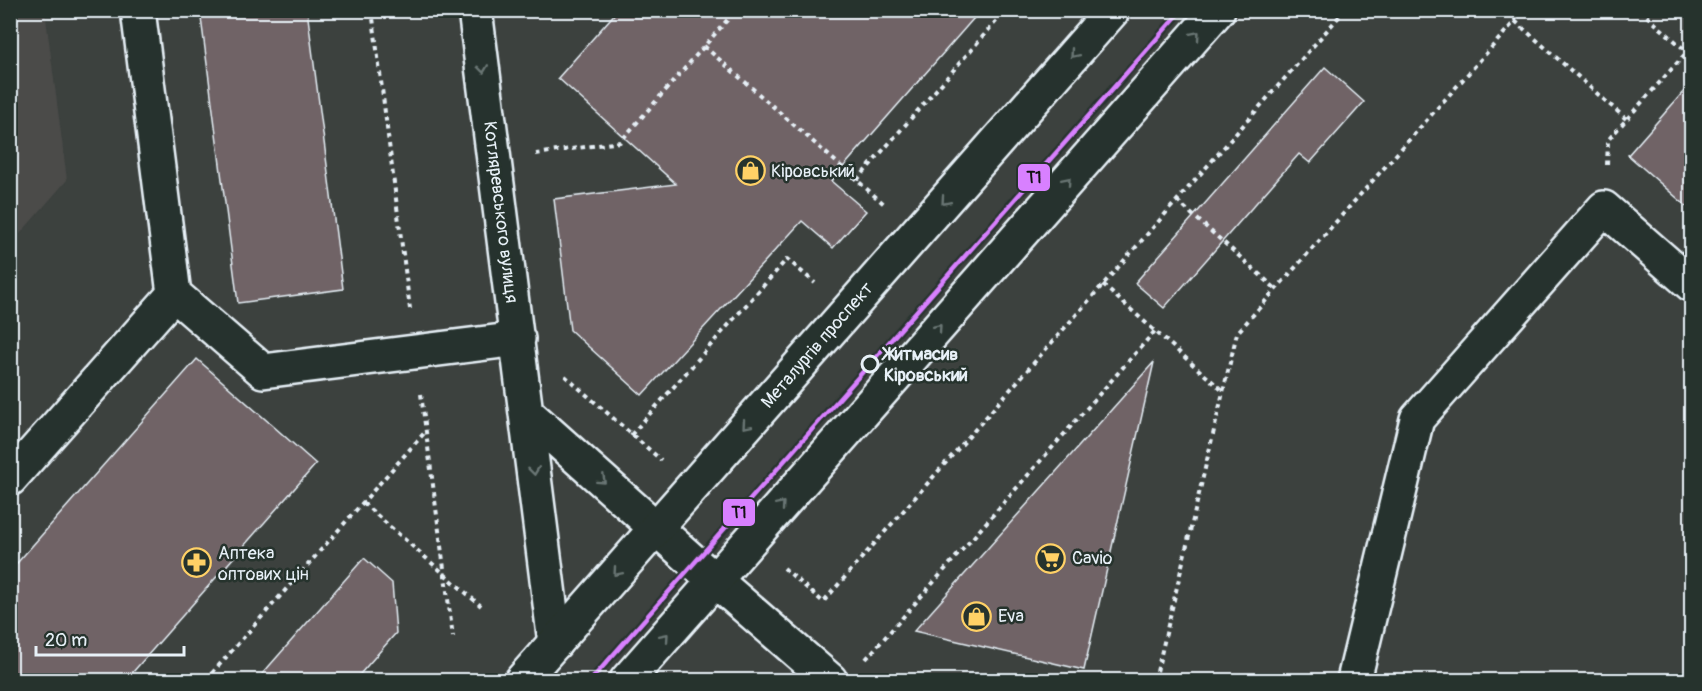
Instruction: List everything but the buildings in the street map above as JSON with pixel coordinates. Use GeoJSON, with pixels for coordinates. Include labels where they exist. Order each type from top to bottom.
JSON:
{"type":"FeatureCollection","features":[{"type":"Feature","properties":{"kind":"main road"},"geometry":{"type":"LineString","coordinates":[[138,10],[174,294],[263,371],[518,339]]}},
{"type":"Feature","properties":{"kind":"main road","name":"Котляревського вулиця"},"geometry":{"type":"LineString","coordinates":[[475,10],[555,642]]}},
{"type":"Feature","properties":{"kind":"main road","name":"Металургів проспект"},"geometry":{"type":"LineString","coordinates":[[522,681],[1113,10]]}},
{"type":"Feature","properties":{"kind":"main road"},"geometry":{"type":"LineString","coordinates":[[627,681],[1218,10]]}},
{"type":"Feature","properties":{"kind":"main road"},"geometry":{"type":"LineString","coordinates":[[1354,681],[1417,419],[1604,208],[1692,285]]}},
{"type":"Feature","properties":{"kind":"main road"},"geometry":{"type":"LineString","coordinates":[[10,479],[174,294]]}},
{"type":"Feature","properties":{"kind":"main road"},"geometry":{"type":"LineString","coordinates":[[527,413],[830,681]]}},
{"type":"Feature","properties":{"kind":"path"},"geometry":{"type":"LineString","coordinates":[[536,154],[620,142],[736,10]]}},
{"type":"Feature","properties":{"kind":"path"},"geometry":{"type":"LineString","coordinates":[[857,180],[1006,10]]}},
{"type":"Feature","properties":{"kind":"path"},"geometry":{"type":"LineString","coordinates":[[782,567],[823,602],[1345,10]]}},
{"type":"Feature","properties":{"kind":"path"},"geometry":{"type":"LineString","coordinates":[[1155,681],[1237,333],[1515,21],[1516,10]]}},
{"type":"Feature","properties":{"kind":"path"},"geometry":{"type":"LineString","coordinates":[[1640,10],[1692,56]]}},
{"type":"Feature","properties":{"kind":"path"},"geometry":{"type":"LineString","coordinates":[[1515,21],[1626,119]]}},
{"type":"Feature","properties":{"kind":"path"},"geometry":{"type":"LineString","coordinates":[[704,46],[886,206]]}},
{"type":"Feature","properties":{"kind":"path"},"geometry":{"type":"LineString","coordinates":[[1608,140],[1687,52]]}},
{"type":"Feature","properties":{"kind":"path"},"geometry":{"type":"LineString","coordinates":[[1177,201],[1276,289]]}},
{"type":"Feature","properties":{"kind":"path"},"geometry":{"type":"LineString","coordinates":[[631,435],[787,259],[817,285]]}},
{"type":"Feature","properties":{"kind":"path"},"geometry":{"type":"LineString","coordinates":[[1103,285],[1223,391]]}},
{"type":"Feature","properties":{"kind":"path"},"geometry":{"type":"LineString","coordinates":[[866,659],[1155,331]]}},
{"type":"Feature","properties":{"kind":"path"},"geometry":{"type":"LineString","coordinates":[[563,374],[666,465]]}},
{"type":"Feature","properties":{"kind":"path"},"geometry":{"type":"LineString","coordinates":[[206,681],[426,431]]}},
{"type":"Feature","properties":{"kind":"path"},"geometry":{"type":"LineString","coordinates":[[363,503],[481,606]]}},
{"type":"Feature","properties":{"kind":"shaded area"},"geometry":{"type":"Polygon","coordinates":[[[11,10],[45,11],[67,180],[11,244],[11,10]]]}},
{"type":"Feature","properties":{"kind":"transit line","name":"T1"},"geometry":{"type":"LineString","coordinates":[[591,680],[1182,10]]}},
{"type":"Feature","properties":{"kind":"place","name":"Кіровський"},"geometry":{"type":"Point","coordinates":[750,171]}},
{"type":"Feature","properties":{"kind":"place","name":"Житмасив Кіровський"},"geometry":{"type":"Point","coordinates":[870,364]}},
{"type":"Feature","properties":{"kind":"place","name":"Cavio"},"geometry":{"type":"Point","coordinates":[1051,558]}},
{"type":"Feature","properties":{"kind":"place","name":"Аптека оптових цін"},"geometry":{"type":"Point","coordinates":[197,563]}},
{"type":"Feature","properties":{"kind":"place","name":"Eva"},"geometry":{"type":"Point","coordinates":[977,616]}}]}
